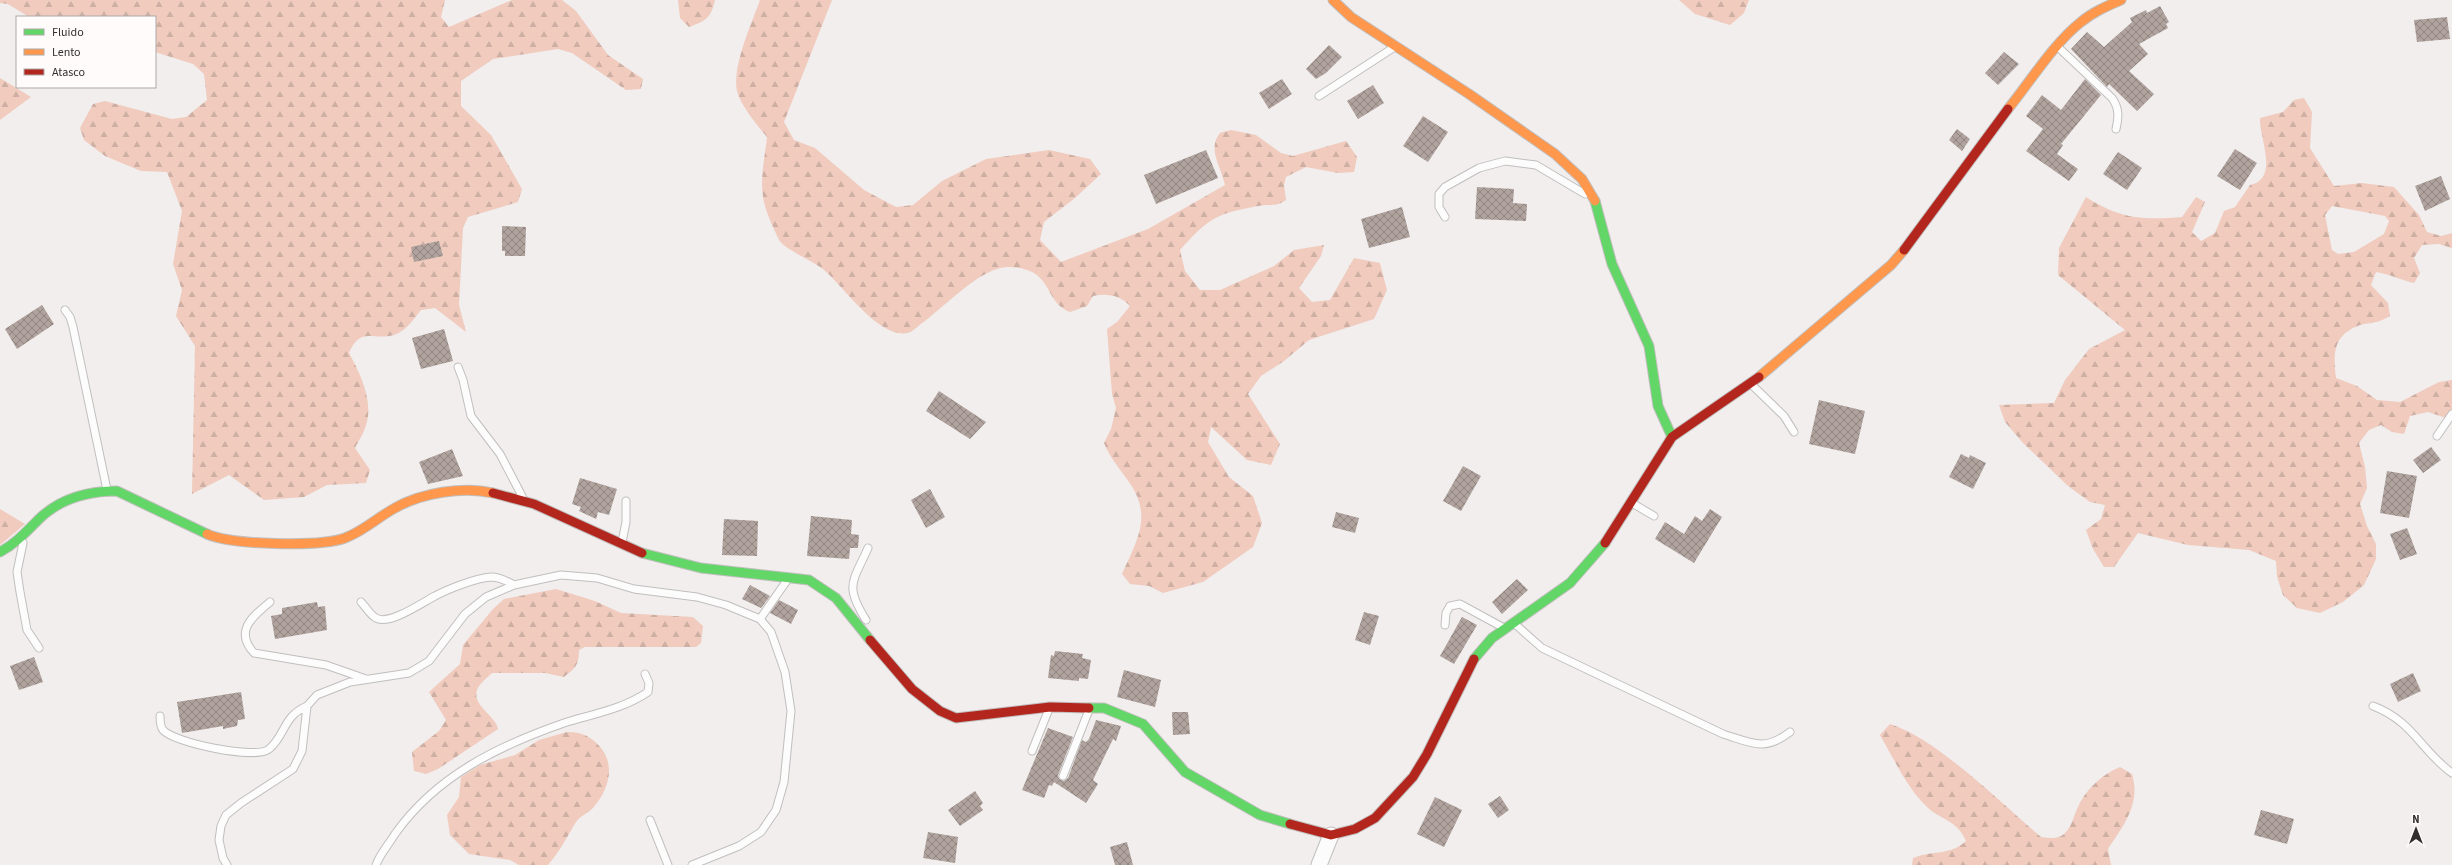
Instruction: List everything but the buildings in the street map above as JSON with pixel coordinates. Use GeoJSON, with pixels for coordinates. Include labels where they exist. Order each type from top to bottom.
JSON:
{"type":"FeatureCollection","features":[{"type":"Feature","properties":{"kind":"street"},"geometry":{"type":"LineString","coordinates":[[1333,0],[1351,17],[1469,94],[1555,154],[1582,180],[1594,199],[1612,264],[1649,346],[1658,406],[1672,437]]}},
{"type":"Feature","properties":{"kind":"street"},"geometry":{"type":"LineString","coordinates":[[0,552],[25,536],[53,507],[75,498],[107,490],[117,491],[214,537],[231,540],[312,542],[339,540],[377,520],[396,507],[419,498],[438,494],[488,491],[525,502],[621,545],[658,558],[699,568],[789,577],[813,581],[834,596],[894,668],[931,708],[956,718],[1050,708],[1094,706],[1125,714],[1143,724],[1157,738],[1185,772],[1202,784],[1260,815],[1331,835],[1355,829],[1375,818],[1413,777],[1440,731],[1469,666],[1478,652],[1506,629],[1570,583],[1589,563],[1672,437],[1751,384],[1891,265],[1920,231],[1989,134],[2057,46],[2080,22],[2100,9],[2121,0]]}},
{"type":"Feature","properties":{"kind":"street"},"geometry":{"type":"LineString","coordinates":[[1319,865],[1331,835]]}},
{"type":"Feature","properties":{"kind":"lane"},"geometry":{"type":"LineString","coordinates":[[2057,46],[2112,98],[2117,106],[2118,117],[2116,129]]}},
{"type":"Feature","properties":{"kind":"lane"},"geometry":{"type":"LineString","coordinates":[[1319,96],[1395,47]]}},
{"type":"Feature","properties":{"kind":"lane"},"geometry":{"type":"LineString","coordinates":[[1444,217],[1439,207],[1439,194],[1445,186],[1479,168],[1505,161],[1536,165],[1594,199]]}},
{"type":"Feature","properties":{"kind":"lane"},"geometry":{"type":"LineString","coordinates":[[65,310],[70,317],[73,327],[107,490]]}},
{"type":"Feature","properties":{"kind":"lane"},"geometry":{"type":"LineString","coordinates":[[458,367],[463,380],[471,416],[500,454],[525,502]]}},
{"type":"Feature","properties":{"kind":"lane"},"geometry":{"type":"LineString","coordinates":[[1751,384],[1784,416],[1794,432]]}},
{"type":"Feature","properties":{"kind":"lane"},"geometry":{"type":"LineString","coordinates":[[2437,436],[2452,414]]}},
{"type":"Feature","properties":{"kind":"lane"},"geometry":{"type":"LineString","coordinates":[[621,545],[626,522],[626,501]]}},
{"type":"Feature","properties":{"kind":"lane"},"geometry":{"type":"LineString","coordinates":[[1630,501],[1654,516]]}},
{"type":"Feature","properties":{"kind":"lane"},"geometry":{"type":"LineString","coordinates":[[25,536],[18,572],[20,592],[27,630],[39,648]]}},
{"type":"Feature","properties":{"kind":"lane"},"geometry":{"type":"LineString","coordinates":[[868,548],[855,575],[851,590],[854,601],[894,668]]}},
{"type":"Feature","properties":{"kind":"lane"},"geometry":{"type":"LineString","coordinates":[[160,716],[160,724],[164,731],[171,736],[197,744],[258,754],[269,750],[292,715],[307,706],[316,695],[350,682],[409,673],[429,660],[465,614],[486,597],[514,585],[561,575],[597,578],[634,589],[697,597],[726,605],[760,618],[771,632],[790,693],[791,711],[784,782],[776,810],[761,832],[739,846],[692,865]]}},
{"type":"Feature","properties":{"kind":"lane"},"geometry":{"type":"LineString","coordinates":[[760,618],[789,577]]}},
{"type":"Feature","properties":{"kind":"lane"},"geometry":{"type":"LineString","coordinates":[[362,602],[376,618],[384,620],[400,615],[436,595],[466,584],[490,578],[505,580],[514,585]]}},
{"type":"Feature","properties":{"kind":"lane"},"geometry":{"type":"LineString","coordinates":[[270,602],[256,613],[247,626],[244,636],[248,646],[254,654],[326,665],[368,680]]}},
{"type":"Feature","properties":{"kind":"lane"},"geometry":{"type":"LineString","coordinates":[[1444,625],[1446,613],[1450,606],[1460,604],[1506,629]]}},
{"type":"Feature","properties":{"kind":"lane"},"geometry":{"type":"LineString","coordinates":[[1515,624],[1542,648],[1723,734],[1752,743],[1769,744],[1777,742],[1790,732]]}},
{"type":"Feature","properties":{"kind":"lane"},"geometry":{"type":"LineString","coordinates":[[376,865],[408,816],[444,781],[467,766],[524,738],[621,706],[639,698],[648,692],[649,683],[645,674]]}},
{"type":"Feature","properties":{"kind":"lane"},"geometry":{"type":"LineString","coordinates":[[228,865],[222,858],[219,840],[221,826],[226,815],[241,803],[293,769],[302,751],[307,706]]}},
{"type":"Feature","properties":{"kind":"lane"},"geometry":{"type":"LineString","coordinates":[[1063,776],[1088,711],[1094,706]]}},
{"type":"Feature","properties":{"kind":"lane"},"geometry":{"type":"LineString","coordinates":[[2373,706],[2404,723],[2444,767],[2452,773]]}},
{"type":"Feature","properties":{"kind":"lane"},"geometry":{"type":"LineString","coordinates":[[1032,751],[1050,708]]}},
{"type":"Feature","properties":{"kind":"lane"},"geometry":{"type":"LineString","coordinates":[[650,820],[668,865]]}},
{"type":"Feature","properties":{"kind":"green space"},"geometry":{"type":"Polygon","coordinates":[[[0,0],[445,0],[441,17],[449,27],[512,0],[562,0],[576,11],[608,55],[643,79],[641,89],[626,90],[572,53],[558,49],[493,59],[461,81],[461,106],[491,135],[522,189],[518,202],[468,217],[463,228],[459,305],[466,332],[435,308],[421,310],[409,325],[394,335],[363,337],[353,345],[349,353],[365,388],[368,407],[368,416],[365,428],[355,448],[370,470],[366,483],[327,485],[304,497],[264,500],[229,475],[192,494],[195,346],[176,316],[182,290],[173,264],[182,211],[167,172],[141,171],[105,156],[84,140],[80,128],[93,104],[105,101],[172,119],[186,117],[207,100],[204,74],[193,64],[156,52],[156,16],[27,16],[8,4],[0,3],[0,0]]]}},
{"type":"Feature","properties":{"kind":"green space"},"geometry":{"type":"Polygon","coordinates":[[[678,0],[715,0],[712,11],[707,18],[700,23],[689,27],[680,18],[678,0]]]}},
{"type":"Feature","properties":{"kind":"green space"},"geometry":{"type":"Polygon","coordinates":[[[760,0],[832,0],[784,122],[794,140],[815,148],[864,190],[896,207],[913,205],[942,181],[986,159],[1049,150],[1090,159],[1101,174],[1075,198],[1044,222],[1040,240],[1061,262],[1148,229],[1225,185],[1215,151],[1216,139],[1220,133],[1231,130],[1256,135],[1281,153],[1293,156],[1346,141],[1357,157],[1354,172],[1338,173],[1306,167],[1286,177],[1284,185],[1286,200],[1275,205],[1262,205],[1222,215],[1206,224],[1180,250],[1185,271],[1200,290],[1220,290],[1274,266],[1294,250],[1324,245],[1321,256],[1299,288],[1312,302],[1330,300],[1354,258],[1380,263],[1387,290],[1374,319],[1309,340],[1284,361],[1261,376],[1248,394],[1280,444],[1271,465],[1247,460],[1211,427],[1208,442],[1229,477],[1253,496],[1262,523],[1253,547],[1203,582],[1163,593],[1149,586],[1130,584],[1122,574],[1137,539],[1141,517],[1140,506],[1136,494],[1112,459],[1104,443],[1111,429],[1116,408],[1112,394],[1107,329],[1117,322],[1130,306],[1122,299],[1108,295],[1093,296],[1087,306],[1070,312],[1061,307],[1041,279],[1034,273],[1023,269],[1008,267],[987,273],[976,280],[910,332],[897,333],[874,320],[824,270],[782,244],[770,219],[762,190],[762,175],[767,137],[745,108],[736,87],[742,48],[760,0]]]}},
{"type":"Feature","properties":{"kind":"green space"},"geometry":{"type":"Polygon","coordinates":[[[1679,0],[1749,0],[1744,13],[1730,25],[1695,14],[1679,0]]]}},
{"type":"Feature","properties":{"kind":"green space"},"geometry":{"type":"Polygon","coordinates":[[[0,78],[31,97],[0,120],[0,78]]]}},
{"type":"Feature","properties":{"kind":"green space"},"geometry":{"type":"Polygon","coordinates":[[[2304,98],[2312,112],[2310,148],[2334,186],[2362,183],[2394,187],[2419,215],[2427,232],[2441,236],[2452,233],[2452,248],[2439,244],[2422,245],[2414,258],[2420,273],[2414,283],[2376,272],[2371,285],[2388,303],[2390,316],[2380,321],[2362,324],[2351,329],[2344,334],[2337,346],[2335,353],[2336,378],[2357,386],[2377,400],[2400,402],[2439,382],[2452,380],[2452,420],[2428,412],[2410,416],[2404,434],[2392,432],[2381,425],[2369,430],[2359,443],[2365,467],[2367,488],[2360,504],[2367,526],[2376,544],[2376,559],[2364,585],[2343,602],[2320,613],[2297,608],[2283,595],[2277,577],[2276,561],[2249,550],[2188,545],[2138,533],[2114,567],[2104,567],[2093,549],[2086,530],[2101,519],[2105,505],[2090,502],[2068,486],[2023,443],[2005,422],[1999,405],[2054,403],[2065,380],[2089,349],[2125,330],[2058,275],[2059,248],[2086,197],[2110,210],[2121,214],[2143,218],[2155,218],[2182,217],[2196,197],[2205,202],[2192,232],[2201,241],[2215,233],[2224,211],[2235,207],[2250,185],[2259,181],[2264,175],[2266,157],[2260,118],[2283,112],[2294,100],[2304,98]],[[2332,206],[2325,215],[2332,250],[2338,254],[2354,252],[2384,234],[2389,221],[2385,216],[2332,206]]]}},
{"type":"Feature","properties":{"kind":"green space"},"geometry":{"type":"Polygon","coordinates":[[[0,509],[25,524],[0,545],[0,509]]]}},
{"type":"Feature","properties":{"kind":"green space"},"geometry":{"type":"Polygon","coordinates":[[[556,589],[595,601],[621,613],[693,617],[703,626],[701,643],[696,647],[585,647],[579,650],[576,665],[564,677],[545,673],[492,673],[480,685],[476,696],[481,706],[496,724],[498,729],[438,769],[426,774],[414,771],[412,752],[439,731],[446,720],[429,692],[460,664],[463,645],[493,609],[504,599],[556,589]]]}},
{"type":"Feature","properties":{"kind":"green space"},"geometry":{"type":"Polygon","coordinates":[[[1890,724],[1928,743],[1948,757],[2041,837],[2051,838],[2063,835],[2068,830],[2084,796],[2094,784],[2106,774],[2120,767],[2132,774],[2134,785],[2133,804],[2120,831],[2108,849],[2111,865],[1912,865],[1913,858],[1954,849],[1966,841],[1953,824],[1936,814],[1918,798],[1906,781],[1880,735],[1890,724]]]}},
{"type":"Feature","properties":{"kind":"green space"},"geometry":{"type":"Polygon","coordinates":[[[567,732],[586,736],[594,740],[601,748],[606,755],[608,763],[608,779],[603,794],[593,808],[576,822],[548,865],[519,865],[510,860],[469,854],[450,835],[447,815],[459,797],[461,777],[480,765],[515,755],[539,740],[567,732]]]}},
{"type":"Feature","properties":{"kind":"traffic: fast"},"geometry":{"type":"LineString","coordinates":[[1595,201],[1612,264],[1649,346],[1658,406],[1672,437]]}},
{"type":"Feature","properties":{"kind":"traffic: fast"},"geometry":{"type":"LineString","coordinates":[[0,552],[15,542],[46,513],[55,507],[74,498],[106,491],[117,491],[207,534]]}},
{"type":"Feature","properties":{"kind":"traffic: fast"},"geometry":{"type":"LineString","coordinates":[[1474,659],[1492,638],[1570,583],[1605,543]]}},
{"type":"Feature","properties":{"kind":"traffic: fast"},"geometry":{"type":"LineString","coordinates":[[642,553],[701,568],[809,580],[836,598],[870,640]]}},
{"type":"Feature","properties":{"kind":"traffic: fast"},"geometry":{"type":"LineString","coordinates":[[1089,708],[1104,708],[1143,724],[1185,772],[1260,815],[1290,824]]}},
{"type":"Feature","properties":{"kind":"traffic: slow"},"geometry":{"type":"LineString","coordinates":[[1333,0],[1351,17],[1469,94],[1555,154],[1582,179],[1595,201]]}},
{"type":"Feature","properties":{"kind":"traffic: slow"},"geometry":{"type":"LineString","coordinates":[[2008,109],[2052,52],[2071,31],[2090,15],[2121,0]]}},
{"type":"Feature","properties":{"kind":"traffic: slow"},"geometry":{"type":"LineString","coordinates":[[1759,377],[1891,265],[1904,250]]}},
{"type":"Feature","properties":{"kind":"traffic: slow"},"geometry":{"type":"LineString","coordinates":[[207,534],[235,541],[276,544],[333,541],[352,535],[395,508],[417,498],[442,492],[469,490],[493,493]]}},
{"type":"Feature","properties":{"kind":"traffic: jam"},"geometry":{"type":"LineString","coordinates":[[1904,250],[2008,109]]}},
{"type":"Feature","properties":{"kind":"traffic: jam"},"geometry":{"type":"LineString","coordinates":[[1605,543],[1672,437],[1759,377]]}},
{"type":"Feature","properties":{"kind":"traffic: jam"},"geometry":{"type":"LineString","coordinates":[[493,493],[534,504],[642,553]]}},
{"type":"Feature","properties":{"kind":"traffic: jam"},"geometry":{"type":"LineString","coordinates":[[870,640],[912,689],[940,711],[956,718],[1050,707],[1089,708]]}},
{"type":"Feature","properties":{"kind":"traffic: jam"},"geometry":{"type":"LineString","coordinates":[[1290,824],[1331,835],[1355,829],[1375,818],[1413,777],[1427,754],[1474,659]]}}]}
